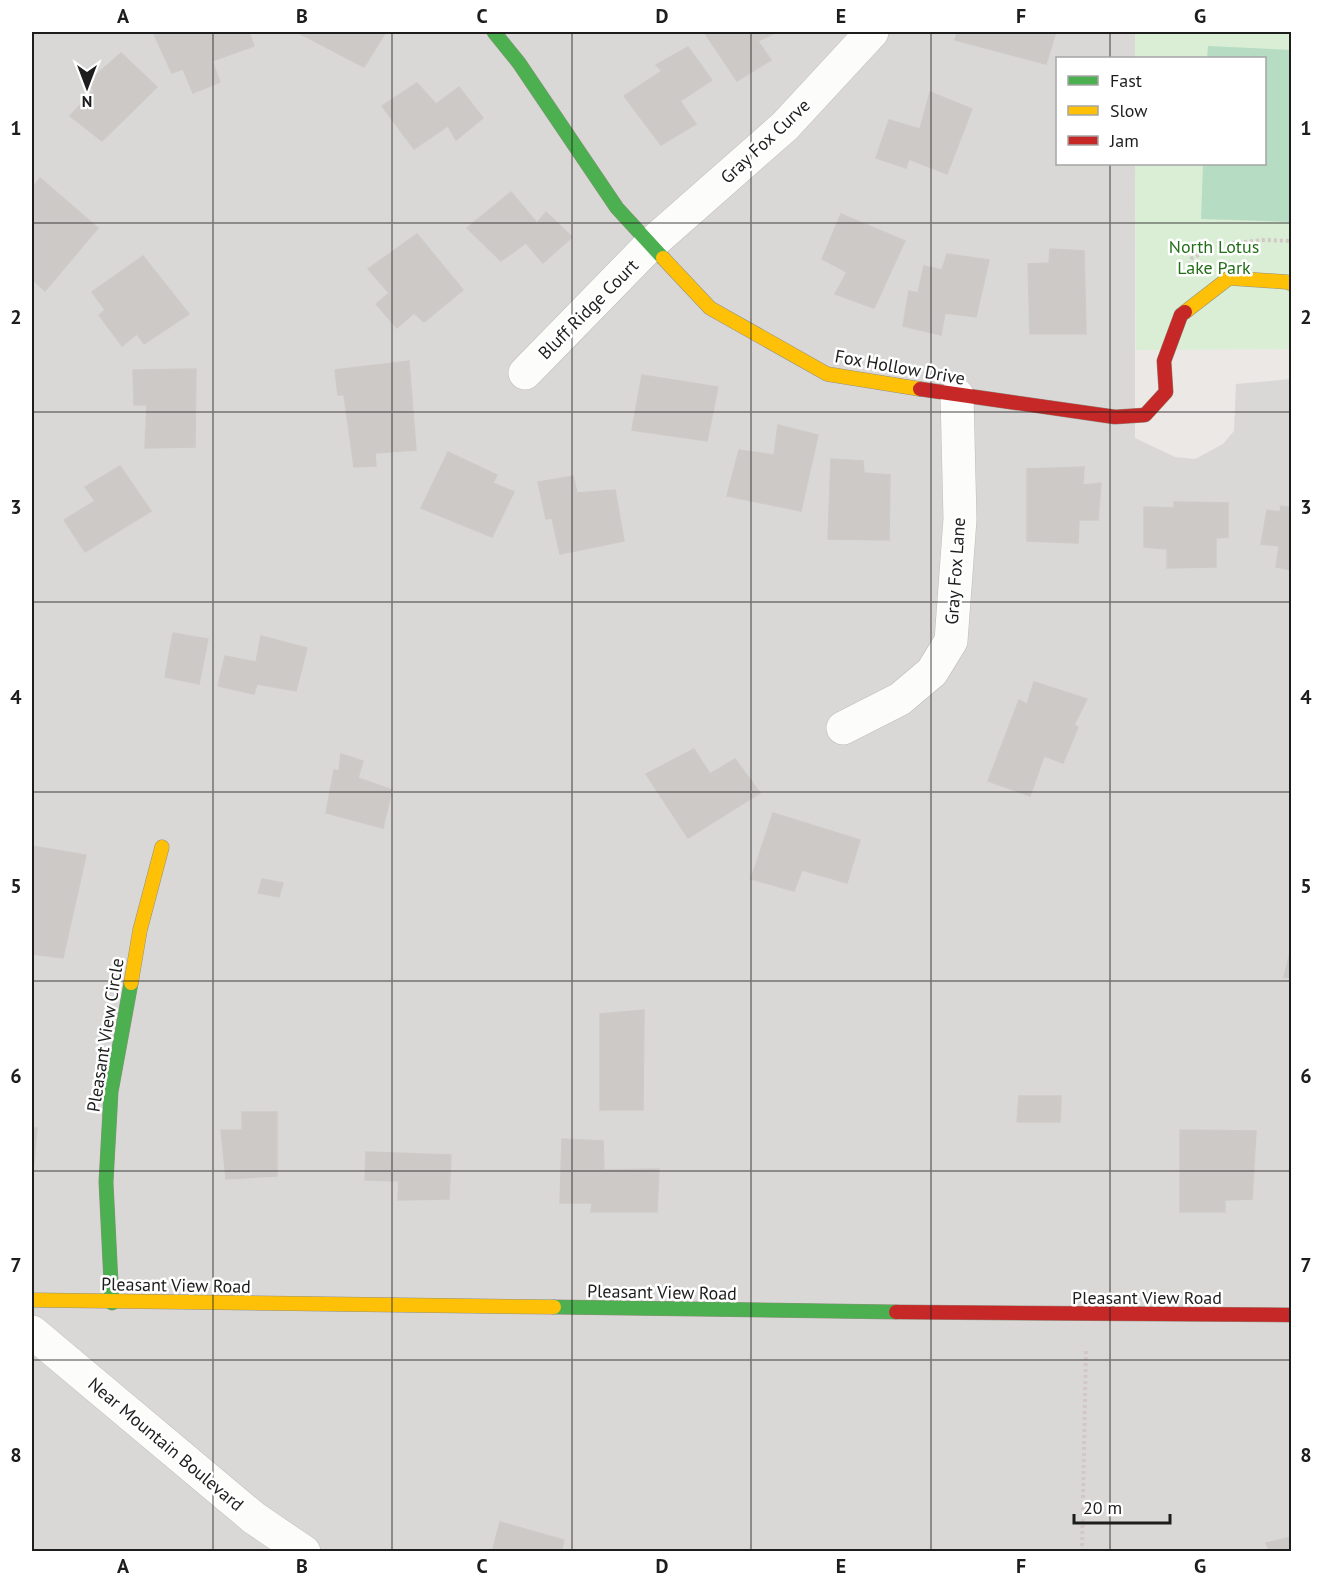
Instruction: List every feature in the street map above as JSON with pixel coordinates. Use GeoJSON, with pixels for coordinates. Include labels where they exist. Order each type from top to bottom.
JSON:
{"type":"FeatureCollection","features":[{"type":"Feature","properties":{"kind":"street","name":"Fox Hollow Drive"},"geometry":{"type":"LineString","coordinates":[[494,32],[519,63],[617,208],[710,308],[827,374],[1115,417],[1145,415],[1166,392],[1164,361],[1181,315],[1229,278],[1292,284]]}},
{"type":"Feature","properties":{"kind":"street","name":"Gray Fox Curve"},"geometry":{"type":"LineString","coordinates":[[651,244],[785,126],[872,32]]}},
{"type":"Feature","properties":{"kind":"street","name":"Bluff Ridge Court"},"geometry":{"type":"LineString","coordinates":[[525,373],[651,244]]}},
{"type":"Feature","properties":{"kind":"street","name":"Gray Fox Lane"},"geometry":{"type":"LineString","coordinates":[[843,728],[900,699],[932,672],[951,641],[960,519],[957,395]]}},
{"type":"Feature","properties":{"kind":"street","name":"Pleasant View Circle"},"geometry":{"type":"LineString","coordinates":[[112,1303],[106,1182],[111,1092],[140,930],[162,847]]}},
{"type":"Feature","properties":{"kind":"street","name":"Pleasant View Road"},"geometry":{"type":"LineString","coordinates":[[32,1300],[112,1303],[1088,1315],[1292,1315]]}},
{"type":"Feature","properties":{"kind":"street","name":"Near Mountain Boulevard"},"geometry":{"type":"LineString","coordinates":[[32,1332],[254,1518],[304,1551]]}},
{"type":"Feature","properties":{"kind":"path"},"geometry":{"type":"LineString","coordinates":[[1082,1551],[1086,1341]]}},
{"type":"Feature","properties":{"kind":"shaded area"},"geometry":{"type":"Polygon","coordinates":[[[32,32],[1135,32],[1135,57],[1056,57],[1056,165],[1135,165],[1135,438],[1175,457],[1195,459],[1223,444],[1234,431],[1236,384],[1291,379],[1291,1551],[32,1552],[32,32]]]}},
{"type":"Feature","properties":{"kind":"green space","name":"North Lotus Lake Park"},"geometry":{"type":"Polygon","coordinates":[[[1135,32],[1291,32],[1291,349],[1136,350],[1135,165],[1266,165],[1266,57],[1135,57],[1135,32]]]}},
{"type":"Feature","properties":{"kind":"green space"},"geometry":{"type":"Polygon","coordinates":[[[1208,46],[1291,50],[1291,222],[1201,219],[1203,165],[1266,165],[1266,57],[1207,57],[1208,46]]]}},
{"type":"Feature","properties":{"kind":"building"},"geometry":{"type":"Polygon","coordinates":[[[153,32],[249,32],[254,46],[212,61],[220,82],[193,93],[183,69],[172,73],[153,32]]]}},
{"type":"Feature","properties":{"kind":"building"},"geometry":{"type":"Polygon","coordinates":[[[297,32],[386,32],[364,67],[297,32]]]}},
{"type":"Feature","properties":{"kind":"building"},"geometry":{"type":"Polygon","coordinates":[[[704,32],[777,32],[758,41],[771,60],[737,81],[704,32]]]}},
{"type":"Feature","properties":{"kind":"building"},"geometry":{"type":"Polygon","coordinates":[[[957,32],[1056,32],[1046,64],[955,40],[957,32]]]}},
{"type":"Feature","properties":{"kind":"building"},"geometry":{"type":"Polygon","coordinates":[[[688,47],[712,80],[680,101],[696,124],[661,145],[624,96],[662,71],[656,65],[688,47]]]}},
{"type":"Feature","properties":{"kind":"building"},"geometry":{"type":"Polygon","coordinates":[[[121,53],[157,87],[102,141],[70,116],[94,90],[86,84],[121,53]]]}},
{"type":"Feature","properties":{"kind":"building"},"geometry":{"type":"Polygon","coordinates":[[[417,83],[436,104],[459,87],[483,118],[456,140],[448,126],[414,149],[382,106],[417,83]]]}},
{"type":"Feature","properties":{"kind":"building"},"geometry":{"type":"Polygon","coordinates":[[[930,92],[972,109],[947,174],[909,159],[906,168],[876,158],[889,120],[920,129],[930,92]]]}},
{"type":"Feature","properties":{"kind":"building"},"geometry":{"type":"Polygon","coordinates":[[[40,178],[98,228],[45,291],[32,279],[32,188],[40,178]]]}},
{"type":"Feature","properties":{"kind":"building"},"geometry":{"type":"Polygon","coordinates":[[[511,192],[537,223],[546,212],[572,237],[543,263],[526,243],[501,261],[467,228],[511,192]]]}},
{"type":"Feature","properties":{"kind":"building"},"geometry":{"type":"Polygon","coordinates":[[[841,214],[905,241],[874,308],[835,294],[847,272],[822,259],[841,214]]]}},
{"type":"Feature","properties":{"kind":"building"},"geometry":{"type":"Polygon","coordinates":[[[417,234],[463,290],[424,322],[414,313],[397,328],[376,304],[389,293],[368,269],[417,234]]]}},
{"type":"Feature","properties":{"kind":"building"},"geometry":{"type":"Polygon","coordinates":[[[1050,249],[1084,251],[1086,334],[1030,334],[1028,264],[1049,263],[1050,249]]]}},
{"type":"Feature","properties":{"kind":"building"},"geometry":{"type":"Polygon","coordinates":[[[947,254],[989,260],[976,317],[945,313],[941,335],[903,326],[909,291],[918,293],[924,266],[942,270],[947,254]]]}},
{"type":"Feature","properties":{"kind":"building"},"geometry":{"type":"Polygon","coordinates":[[[143,256],[189,314],[144,344],[137,334],[122,346],[99,315],[105,310],[92,292],[143,256]]]}},
{"type":"Feature","properties":{"kind":"building"},"geometry":{"type":"Polygon","coordinates":[[[409,361],[416,450],[375,453],[376,466],[354,467],[344,395],[338,395],[335,370],[409,361]]]}},
{"type":"Feature","properties":{"kind":"building"},"geometry":{"type":"Polygon","coordinates":[[[196,369],[195,447],[145,448],[147,405],[134,405],[133,370],[196,369]]]}},
{"type":"Feature","properties":{"kind":"building"},"geometry":{"type":"Polygon","coordinates":[[[642,375],[718,387],[707,441],[632,430],[642,375]]]}},
{"type":"Feature","properties":{"kind":"building"},"geometry":{"type":"Polygon","coordinates":[[[778,425],[818,435],[801,511],[727,496],[739,450],[774,455],[778,425]]]}},
{"type":"Feature","properties":{"kind":"building"},"geometry":{"type":"Polygon","coordinates":[[[448,452],[497,475],[493,483],[514,492],[492,537],[421,508],[448,452]]]}},
{"type":"Feature","properties":{"kind":"building"},"geometry":{"type":"Polygon","coordinates":[[[831,459],[863,461],[864,473],[890,475],[889,540],[828,539],[831,459]]]}},
{"type":"Feature","properties":{"kind":"building"},"geometry":{"type":"Polygon","coordinates":[[[120,466],[151,511],[85,552],[64,520],[95,501],[85,487],[120,466]]]}},
{"type":"Feature","properties":{"kind":"building"},"geometry":{"type":"Polygon","coordinates":[[[1084,467],[1083,485],[1101,483],[1098,520],[1079,520],[1078,543],[1027,541],[1027,469],[1084,467]]]}},
{"type":"Feature","properties":{"kind":"building"},"geometry":{"type":"Polygon","coordinates":[[[573,476],[577,493],[615,490],[624,541],[560,554],[552,518],[546,519],[538,482],[573,476]]]}},
{"type":"Feature","properties":{"kind":"building"},"geometry":{"type":"Polygon","coordinates":[[[1174,502],[1228,503],[1228,537],[1216,538],[1216,567],[1167,568],[1167,549],[1144,547],[1144,507],[1174,508],[1174,502]]]}},
{"type":"Feature","properties":{"kind":"building"},"geometry":{"type":"Polygon","coordinates":[[[1281,506],[1292,508],[1292,570],[1276,567],[1279,546],[1261,544],[1267,510],[1280,512],[1281,506]]]}},
{"type":"Feature","properties":{"kind":"building"},"geometry":{"type":"Polygon","coordinates":[[[173,633],[208,639],[199,684],[165,677],[173,633]]]}},
{"type":"Feature","properties":{"kind":"building"},"geometry":{"type":"Polygon","coordinates":[[[261,636],[307,648],[296,691],[257,684],[254,694],[218,686],[225,656],[256,662],[261,636]]]}},
{"type":"Feature","properties":{"kind":"building"},"geometry":{"type":"Polygon","coordinates":[[[1034,682],[1087,699],[1074,725],[1078,727],[1063,763],[1044,756],[1030,796],[988,781],[1019,700],[1027,704],[1034,682]]]}},
{"type":"Feature","properties":{"kind":"building"},"geometry":{"type":"Polygon","coordinates":[[[694,749],[710,774],[735,759],[760,793],[688,838],[646,774],[694,749]]]}},
{"type":"Feature","properties":{"kind":"building"},"geometry":{"type":"Polygon","coordinates":[[[341,754],[363,761],[358,778],[392,790],[383,828],[326,813],[334,770],[339,771],[341,754]]]}},
{"type":"Feature","properties":{"kind":"building"},"geometry":{"type":"Polygon","coordinates":[[[773,813],[860,840],[847,883],[802,870],[794,891],[751,879],[773,813]]]}},
{"type":"Feature","properties":{"kind":"building"},"geometry":{"type":"Polygon","coordinates":[[[32,846],[86,855],[63,958],[32,954],[32,846]]]}},
{"type":"Feature","properties":{"kind":"building"},"geometry":{"type":"Polygon","coordinates":[[[262,879],[283,883],[279,897],[258,893],[262,879]]]}},
{"type":"Feature","properties":{"kind":"building"},"geometry":{"type":"Polygon","coordinates":[[[1292,944],[1292,978],[1284,977],[1292,944]]]}},
{"type":"Feature","properties":{"kind":"building"},"geometry":{"type":"Polygon","coordinates":[[[644,1010],[643,1110],[600,1110],[600,1014],[644,1010]]]}},
{"type":"Feature","properties":{"kind":"building"},"geometry":{"type":"Polygon","coordinates":[[[1019,1096],[1061,1096],[1060,1122],[1017,1122],[1019,1096]]]}},
{"type":"Feature","properties":{"kind":"building"},"geometry":{"type":"Polygon","coordinates":[[[242,1112],[277,1112],[277,1176],[226,1179],[221,1130],[242,1130],[242,1112]]]}},
{"type":"Feature","properties":{"kind":"building"},"geometry":{"type":"Polygon","coordinates":[[[32,1127],[37,1128],[32,1185],[32,1127]]]}},
{"type":"Feature","properties":{"kind":"building"},"geometry":{"type":"Polygon","coordinates":[[[1180,1130],[1256,1131],[1252,1199],[1225,1200],[1225,1212],[1180,1212],[1180,1130]]]}},
{"type":"Feature","properties":{"kind":"building"},"geometry":{"type":"Polygon","coordinates":[[[562,1139],[603,1141],[604,1170],[659,1169],[657,1212],[591,1212],[592,1203],[560,1203],[562,1139]]]}},
{"type":"Feature","properties":{"kind":"building"},"geometry":{"type":"Polygon","coordinates":[[[366,1152],[451,1155],[449,1199],[398,1200],[399,1181],[365,1180],[366,1152]]]}},
{"type":"Feature","properties":{"kind":"building"},"geometry":{"type":"Polygon","coordinates":[[[500,1522],[564,1540],[561,1552],[492,1552],[500,1522]]]}},
{"type":"Feature","properties":{"kind":"building"},"geometry":{"type":"Polygon","coordinates":[[[1292,1537],[1292,1552],[1270,1552],[1266,1543],[1292,1537]]]}},
{"type":"Feature","properties":{"kind":"building"},"geometry":{"type":"Polygon","coordinates":[[[874,1551],[874,1552],[822,1552],[874,1551]]]}},
{"type":"Feature","properties":{"kind":"traffic: fast"},"geometry":{"type":"LineString","coordinates":[[494,32],[519,63],[617,208],[663,258]]}},
{"type":"Feature","properties":{"kind":"traffic: fast"},"geometry":{"type":"LineString","coordinates":[[112,1303],[106,1182],[111,1092],[131,983]]}},
{"type":"Feature","properties":{"kind":"traffic: fast"},"geometry":{"type":"LineString","coordinates":[[554,1307],[896,1312]]}},
{"type":"Feature","properties":{"kind":"traffic: slow"},"geometry":{"type":"LineString","coordinates":[[663,258],[710,308],[827,374],[920,389]]}},
{"type":"Feature","properties":{"kind":"traffic: slow"},"geometry":{"type":"LineString","coordinates":[[1185,312],[1229,278],[1292,284]]}},
{"type":"Feature","properties":{"kind":"traffic: slow"},"geometry":{"type":"LineString","coordinates":[[131,983],[140,930],[162,847]]}},
{"type":"Feature","properties":{"kind":"traffic: slow"},"geometry":{"type":"LineString","coordinates":[[32,1300],[554,1307]]}},
{"type":"Feature","properties":{"kind":"traffic: jam"},"geometry":{"type":"LineString","coordinates":[[920,389],[1115,417],[1145,415],[1166,392],[1164,361],[1181,315],[1185,312]]}},
{"type":"Feature","properties":{"kind":"traffic: jam"},"geometry":{"type":"LineString","coordinates":[[896,1312],[1292,1315]]}}]}
